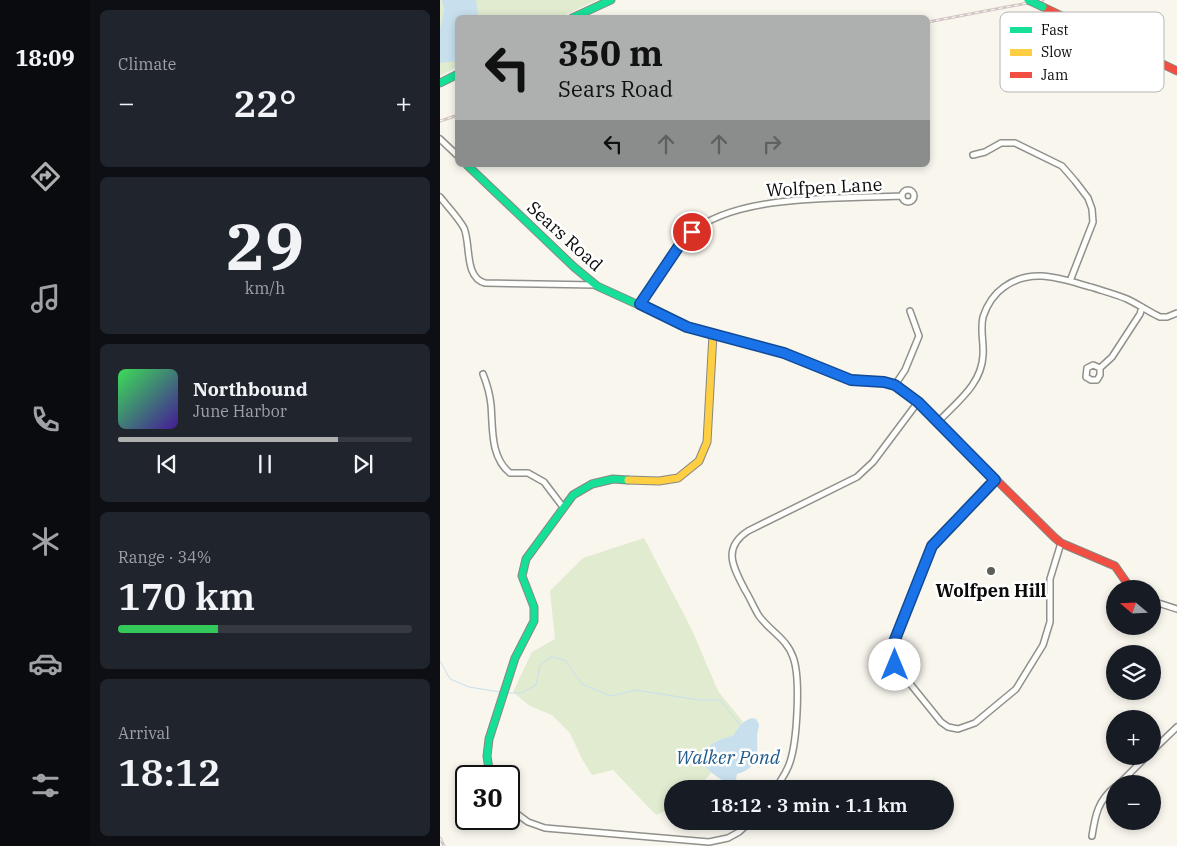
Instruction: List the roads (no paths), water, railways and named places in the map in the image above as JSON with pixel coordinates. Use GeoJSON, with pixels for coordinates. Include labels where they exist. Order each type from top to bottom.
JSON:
{"type":"FeatureCollection","features":[{"type":"Feature","properties":{"kind":"street"},"geometry":{"type":"LineString","coordinates":[[578,15],[611,0]]}},
{"type":"Feature","properties":{"kind":"street"},"geometry":{"type":"LineString","coordinates":[[1028,0],[1053,12]]}},
{"type":"Feature","properties":{"kind":"street"},"geometry":{"type":"LineString","coordinates":[[1164,65],[1177,71]]}},
{"type":"Feature","properties":{"kind":"street"},"geometry":{"type":"LineString","coordinates":[[440,83],[455,76]]}},
{"type":"Feature","properties":{"kind":"street"},"geometry":{"type":"LineString","coordinates":[[441,143],[455,154]]}},
{"type":"Feature","properties":{"kind":"street"},"geometry":{"type":"LineString","coordinates":[[973,155],[985,152],[1002,143],[1015,143],[1062,166],[1076,181],[1088,198],[1092,209],[1093,222],[1070,281]]}},
{"type":"Feature","properties":{"kind":"street","name":"Sears Road"},"geometry":{"type":"LineString","coordinates":[[469,167],[574,267],[596,285],[640,304],[681,325],[795,357],[851,380],[884,382],[895,385],[918,402],[995,480],[1018,499],[1060,543],[1115,566],[1126,580]]}},
{"type":"Feature","properties":{"kind":"street","name":"Wolfpen Lane"},"geometry":{"type":"LineString","coordinates":[[640,304],[683,241],[702,225],[726,214],[759,204],[902,196]]}},
{"type":"Feature","properties":{"kind":"street"},"geometry":{"type":"LineString","coordinates":[[440,197],[464,228],[472,271],[478,281],[485,283],[596,285]]}},
{"type":"Feature","properties":{"kind":"street"},"geometry":{"type":"LineString","coordinates":[[938,422],[964,396],[980,374],[983,351],[981,333],[983,319],[989,304],[998,291],[1023,276],[1034,274],[1070,281],[1114,294],[1160,317],[1177,313]]}},
{"type":"Feature","properties":{"kind":"street"},"geometry":{"type":"LineString","coordinates":[[1100,368],[1112,358],[1140,314],[1142,307]]}},
{"type":"Feature","properties":{"kind":"street"},"geometry":{"type":"LineString","coordinates":[[895,385],[905,370],[919,336],[910,311]]}},
{"type":"Feature","properties":{"kind":"street"},"geometry":{"type":"LineString","coordinates":[[488,765],[487,756],[489,739],[515,658],[534,621],[534,607],[522,581],[522,569],[526,559],[572,495],[592,484],[613,479],[669,480],[684,475],[695,466],[702,456],[707,442],[713,334]]}},
{"type":"Feature","properties":{"kind":"street"},"geometry":{"type":"LineString","coordinates":[[483,374],[490,396],[495,444],[500,462],[510,473],[528,473],[544,482],[563,507]]}},
{"type":"Feature","properties":{"kind":"street"},"geometry":{"type":"LineString","coordinates":[[780,780],[790,764],[794,745],[797,672],[788,646],[760,616],[735,571],[732,560],[733,547],[738,539],[748,531],[857,477],[874,462],[918,402]]}},
{"type":"Feature","properties":{"kind":"street"},"geometry":{"type":"LineString","coordinates":[[995,480],[932,546],[893,646],[893,659],[898,670],[932,712],[946,726],[962,728],[975,724],[1016,689],[1043,645],[1048,632],[1050,579],[1060,543]]}},
{"type":"Feature","properties":{"kind":"street"},"geometry":{"type":"LineString","coordinates":[[1161,604],[1177,609]]}},
{"type":"Feature","properties":{"kind":"street"},"geometry":{"type":"LineString","coordinates":[[1161,742],[1177,727]]}},
{"type":"Feature","properties":{"kind":"street"},"geometry":{"type":"LineString","coordinates":[[1127,775],[1138,765]]}},
{"type":"Feature","properties":{"kind":"street"},"geometry":{"type":"LineString","coordinates":[[1092,836],[1099,805],[1106,795]]}},
{"type":"Feature","properties":{"kind":"street"},"geometry":{"type":"LineString","coordinates":[[520,816],[528,822],[545,828],[699,842],[720,840],[740,830]]}},
{"type":"Feature","properties":{"kind":"street"},"geometry":{"type":"LineString","coordinates":[[658,846],[659,839]]}},
{"type":"Feature","properties":{"kind":"water"},"geometry":{"type":"Polygon","coordinates":[[[442,0],[476,0],[478,15],[455,15],[455,61],[440,63],[440,30],[444,10],[442,0]]]}},
{"type":"Feature","properties":{"kind":"water","name":"Walker Pond"},"geometry":{"type":"Polygon","coordinates":[[[752,718],[756,719],[759,724],[757,755],[749,768],[737,774],[736,780],[723,780],[709,770],[701,758],[712,744],[734,735],[741,724],[752,718]]]}},
{"type":"Feature","properties":{"kind":"waterway"},"geometry":{"type":"LineString","coordinates":[[507,693],[521,693],[536,685],[540,665],[551,657],[565,660],[582,684],[611,696],[635,690],[699,700],[720,700],[740,725]]}},
{"type":"Feature","properties":{"kind":"waterway"},"geometry":{"type":"LineString","coordinates":[[440,661],[450,679],[469,687],[500,692]]}},
{"type":"Feature","properties":{"kind":"railway"},"geometry":{"type":"LineString","coordinates":[[930,22],[1043,0]]}},
{"type":"Feature","properties":{"kind":"railway"},"geometry":{"type":"LineString","coordinates":[[440,121],[455,116]]}},
{"type":"Feature","properties":{"kind":"railway"},"geometry":{"type":"LineString","coordinates":[[440,838],[444,846]]}},
{"type":"Feature","properties":{"kind":"place","name":"Wolfpen Hill"},"geometry":{"type":"Point","coordinates":[991,571]}}]}
